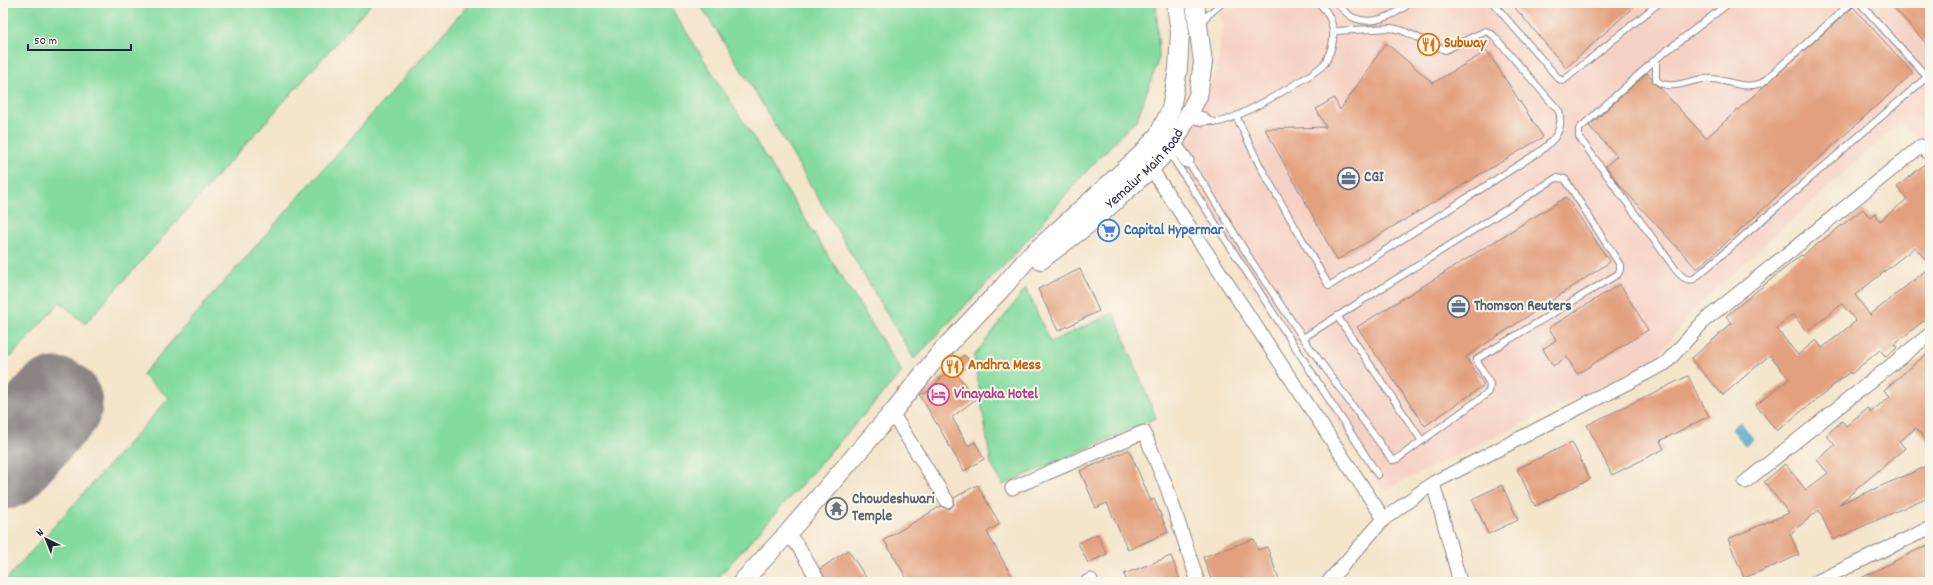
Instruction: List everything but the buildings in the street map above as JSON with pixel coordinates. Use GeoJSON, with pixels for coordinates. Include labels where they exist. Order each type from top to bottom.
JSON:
{"type":"FeatureCollection","features":[{"type":"Feature","properties":{"kind":"street"},"geometry":{"type":"LineString","coordinates":[[742,582],[787,534],[892,413],[940,353],[1003,287],[1028,258],[1146,162],[1163,142],[1178,69],[1180,32],[1176,3]]}},
{"type":"Feature","properties":{"kind":"street","name":"Yemalur Main Road"},"geometry":{"type":"LineString","coordinates":[[1163,142],[1196,117],[1203,62],[1195,3]]}},
{"type":"Feature","properties":{"kind":"street"},"geometry":{"type":"LineString","coordinates":[[1163,142],[1187,161]]}},
{"type":"Feature","properties":{"kind":"street"},"geometry":{"type":"LineString","coordinates":[[1328,582],[1384,519],[1433,483],[1666,363],[1705,320],[1921,146],[1930,155]]}},
{"type":"Feature","properties":{"kind":"street"},"geometry":{"type":"LineString","coordinates":[[1146,162],[1384,519]]}},
{"type":"Feature","properties":{"kind":"street","name":"Yemalur Main Road"},"geometry":{"type":"LineString","coordinates":[[1003,287],[1095,219],[1146,162]]}},
{"type":"Feature","properties":{"kind":"street"},"geometry":{"type":"LineString","coordinates":[[1745,482],[1930,334]]}},
{"type":"Feature","properties":{"kind":"street"},"geometry":{"type":"LineString","coordinates":[[892,413],[947,501]]}},
{"type":"Feature","properties":{"kind":"street"},"geometry":{"type":"LineString","coordinates":[[1012,488],[1144,432],[1167,488],[1198,582]]}},
{"type":"Feature","properties":{"kind":"street"},"geometry":{"type":"LineString","coordinates":[[1433,483],[1460,582]]}},
{"type":"Feature","properties":{"kind":"street"},"geometry":{"type":"LineString","coordinates":[[1816,582],[1930,528]]}},
{"type":"Feature","properties":{"kind":"street"},"geometry":{"type":"LineString","coordinates":[[787,534],[798,546],[820,582]]}},
{"type":"Feature","properties":{"kind":"lane"},"geometry":{"type":"LineString","coordinates":[[1198,24],[1222,3]]}},
{"type":"Feature","properties":{"kind":"lane"},"geometry":{"type":"LineString","coordinates":[[1196,117],[1218,123],[1236,116],[1292,86],[1325,63],[1332,46],[1335,31],[1328,12],[1319,3]]}},
{"type":"Feature","properties":{"kind":"lane"},"geometry":{"type":"LineString","coordinates":[[1337,3],[1354,18],[1366,20],[1377,19],[1397,13],[1410,3]]}},
{"type":"Feature","properties":{"kind":"lane"},"geometry":{"type":"LineString","coordinates":[[1493,3],[1558,78],[1563,81],[1659,3]]}},
{"type":"Feature","properties":{"kind":"lane"},"geometry":{"type":"LineString","coordinates":[[1729,3],[1656,59],[1579,129],[1579,137],[1676,270],[1683,278],[1689,280],[1694,279],[1929,76],[1860,3]]}},
{"type":"Feature","properties":{"kind":"lane"},"geometry":{"type":"LineString","coordinates":[[1656,59],[1656,80],[1660,83],[1671,86],[1705,78],[1718,79],[1734,85],[1755,85],[1768,78],[1851,3]]}},
{"type":"Feature","properties":{"kind":"lane"},"geometry":{"type":"LineString","coordinates":[[1236,116],[1260,166],[1329,286],[1542,150],[1555,139],[1561,120],[1559,111],[1493,35],[1486,31],[1445,50],[1401,30],[1391,28],[1335,31]]}},
{"type":"Feature","properties":{"kind":"lane"},"geometry":{"type":"LineString","coordinates":[[1163,142],[1378,475]]}},
{"type":"Feature","properties":{"kind":"lane"},"geometry":{"type":"LineString","coordinates":[[1187,161],[1206,187],[1252,262],[1303,338],[1392,460],[1397,459],[1489,392],[1490,384],[1477,359],[1618,274],[1620,265],[1565,179],[1561,177],[1552,179],[1303,338]]}},
{"type":"Feature","properties":{"kind":"lane"},"geometry":{"type":"LineString","coordinates":[[1337,316],[1422,441]]}},
{"type":"Feature","properties":{"kind":"shaded area"},"geometry":{"type":"Polygon","coordinates":[[[1216,3],[1930,3],[1930,149],[1899,123],[1694,309],[1654,361],[1382,491],[1173,167],[1217,71],[1222,24],[1216,3]]]}},
{"type":"Feature","properties":{"kind":"green space"},"geometry":{"type":"Polygon","coordinates":[[[3,3],[372,3],[85,324],[60,302],[11,357],[3,351],[3,3]]]}},
{"type":"Feature","properties":{"kind":"green space"},"geometry":{"type":"Polygon","coordinates":[[[470,3],[668,3],[902,372],[714,582],[4,582],[169,398],[142,375],[470,3]]]}},
{"type":"Feature","properties":{"kind":"green space"},"geometry":{"type":"Polygon","coordinates":[[[699,3],[1156,3],[1159,58],[1137,119],[1079,179],[1016,253],[914,359],[754,90],[699,3]]]}},
{"type":"Feature","properties":{"kind":"green space"},"geometry":{"type":"Polygon","coordinates":[[[1026,288],[1050,342],[1114,313],[1156,418],[1003,485],[991,464],[974,356],[1026,288]]]}},
{"type":"Feature","properties":{"kind":"water"},"geometry":{"type":"Polygon","coordinates":[[[1740,422],[1753,439],[1745,445],[1732,429],[1740,422]]]}},
{"type":"Feature","properties":{"kind":"taxiway"},"geometry":{"type":"LineString","coordinates":[[3,421],[24,440]]}},
{"type":"Feature","properties":{"kind":"runway"},"geometry":{"type":"LineString","coordinates":[[3,463],[56,404]]}},
{"type":"Feature","properties":{"kind":"place","name":"Subway"},"geometry":{"type":"Point","coordinates":[1428,44]}},
{"type":"Feature","properties":{"kind":"place","name":"CGI"},"geometry":{"type":"Point","coordinates":[1348,178]}},
{"type":"Feature","properties":{"kind":"place","name":"Capital Hypermar"},"geometry":{"type":"Point","coordinates":[1108,231]}},
{"type":"Feature","properties":{"kind":"place","name":"Thomson Reuters"},"geometry":{"type":"Point","coordinates":[1459,307]}},
{"type":"Feature","properties":{"kind":"place","name":"Andhra Mess"},"geometry":{"type":"Point","coordinates":[953,366]}},
{"type":"Feature","properties":{"kind":"place","name":"Vinayaka Hotel"},"geometry":{"type":"Point","coordinates":[939,395]}},
{"type":"Feature","properties":{"kind":"place","name":"Chowdeshwari Temple"},"geometry":{"type":"Point","coordinates":[836,509]}}]}
